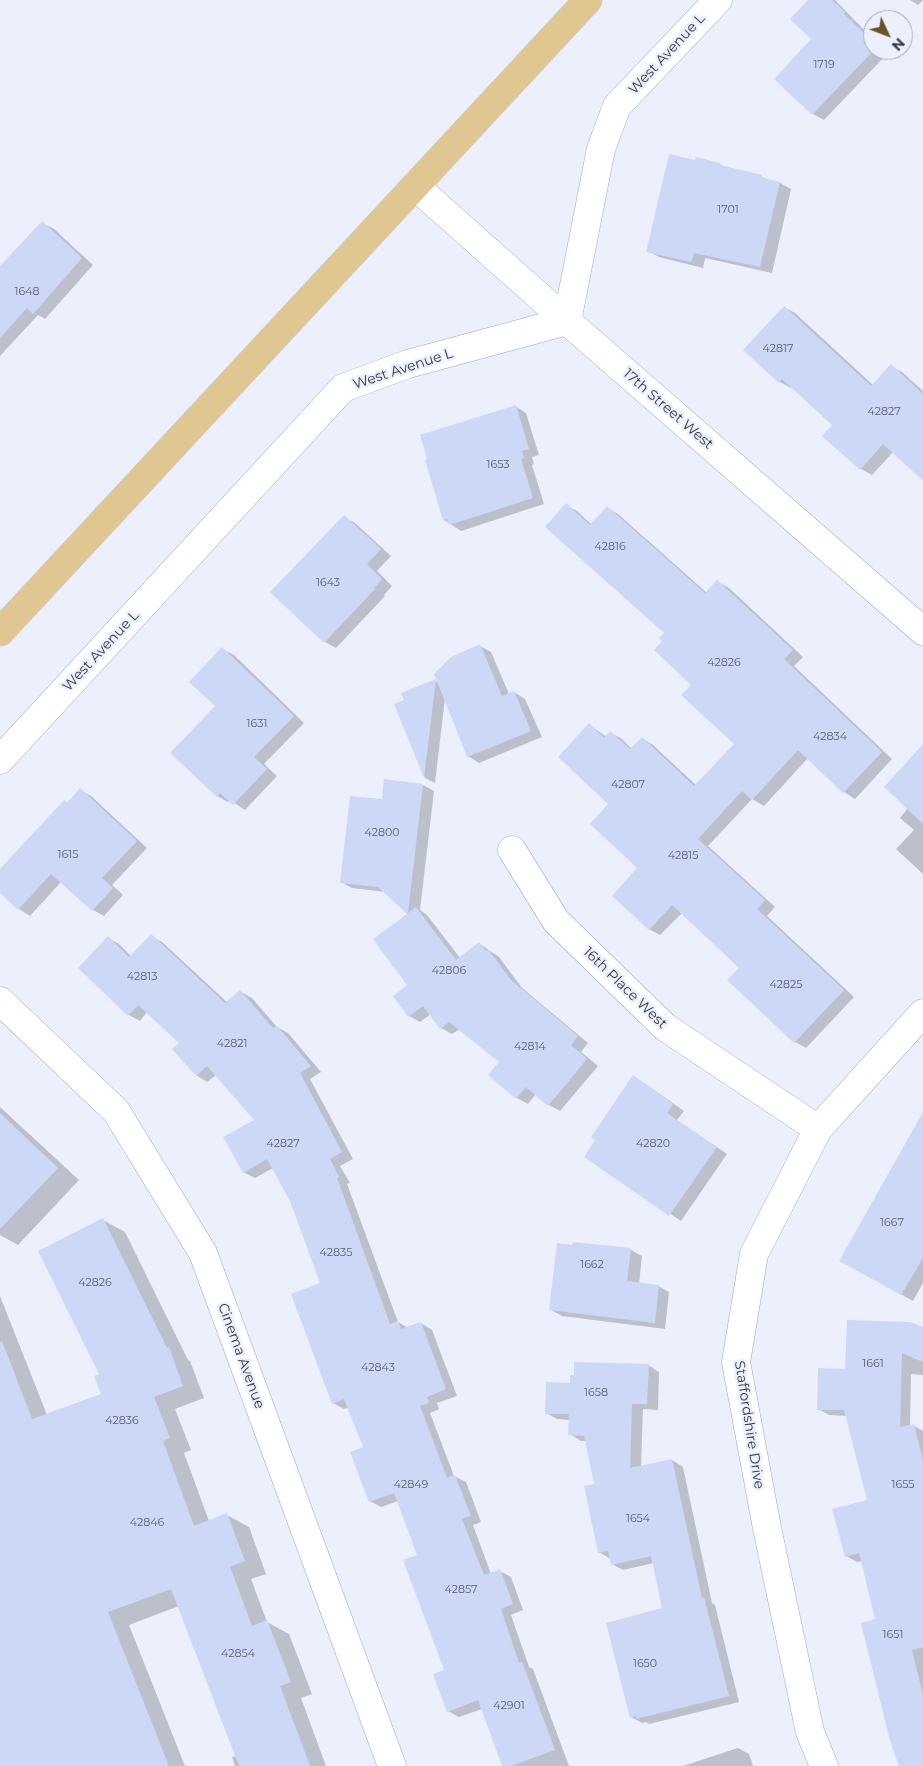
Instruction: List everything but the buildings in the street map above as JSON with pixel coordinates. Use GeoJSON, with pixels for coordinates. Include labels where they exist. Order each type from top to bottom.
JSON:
{"type":"FeatureCollection","features":[{"type":"Feature","properties":{"kind":"main road"},"geometry":{"type":"LineString","coordinates":[[0,632],[588,0]]}},
{"type":"Feature","properties":{"kind":"street","name":"West Avenue L"},"geometry":{"type":"LineString","coordinates":[[0,760],[343,388],[408,364],[567,321],[601,149],[618,106],[718,0]]}},
{"type":"Feature","properties":{"kind":"street","name":"17th Street West"},"geometry":{"type":"LineString","coordinates":[[415,186],[923,631]]}},
{"type":"Feature","properties":{"kind":"street","name":"16th Place West"},"geometry":{"type":"LineString","coordinates":[[512,850],[556,921],[665,1027],[818,1129]]}},
{"type":"Feature","properties":{"kind":"street","name":"Cinema Avenue"},"geometry":{"type":"LineString","coordinates":[[0,1001],[116,1111],[203,1253],[392,1766]]}},
{"type":"Feature","properties":{"kind":"street","name":"Staffordshire Drive"},"geometry":{"type":"LineString","coordinates":[[824,1766],[810,1732],[767,1528],[736,1362],[754,1254],[818,1129],[923,1013]]}}]}
